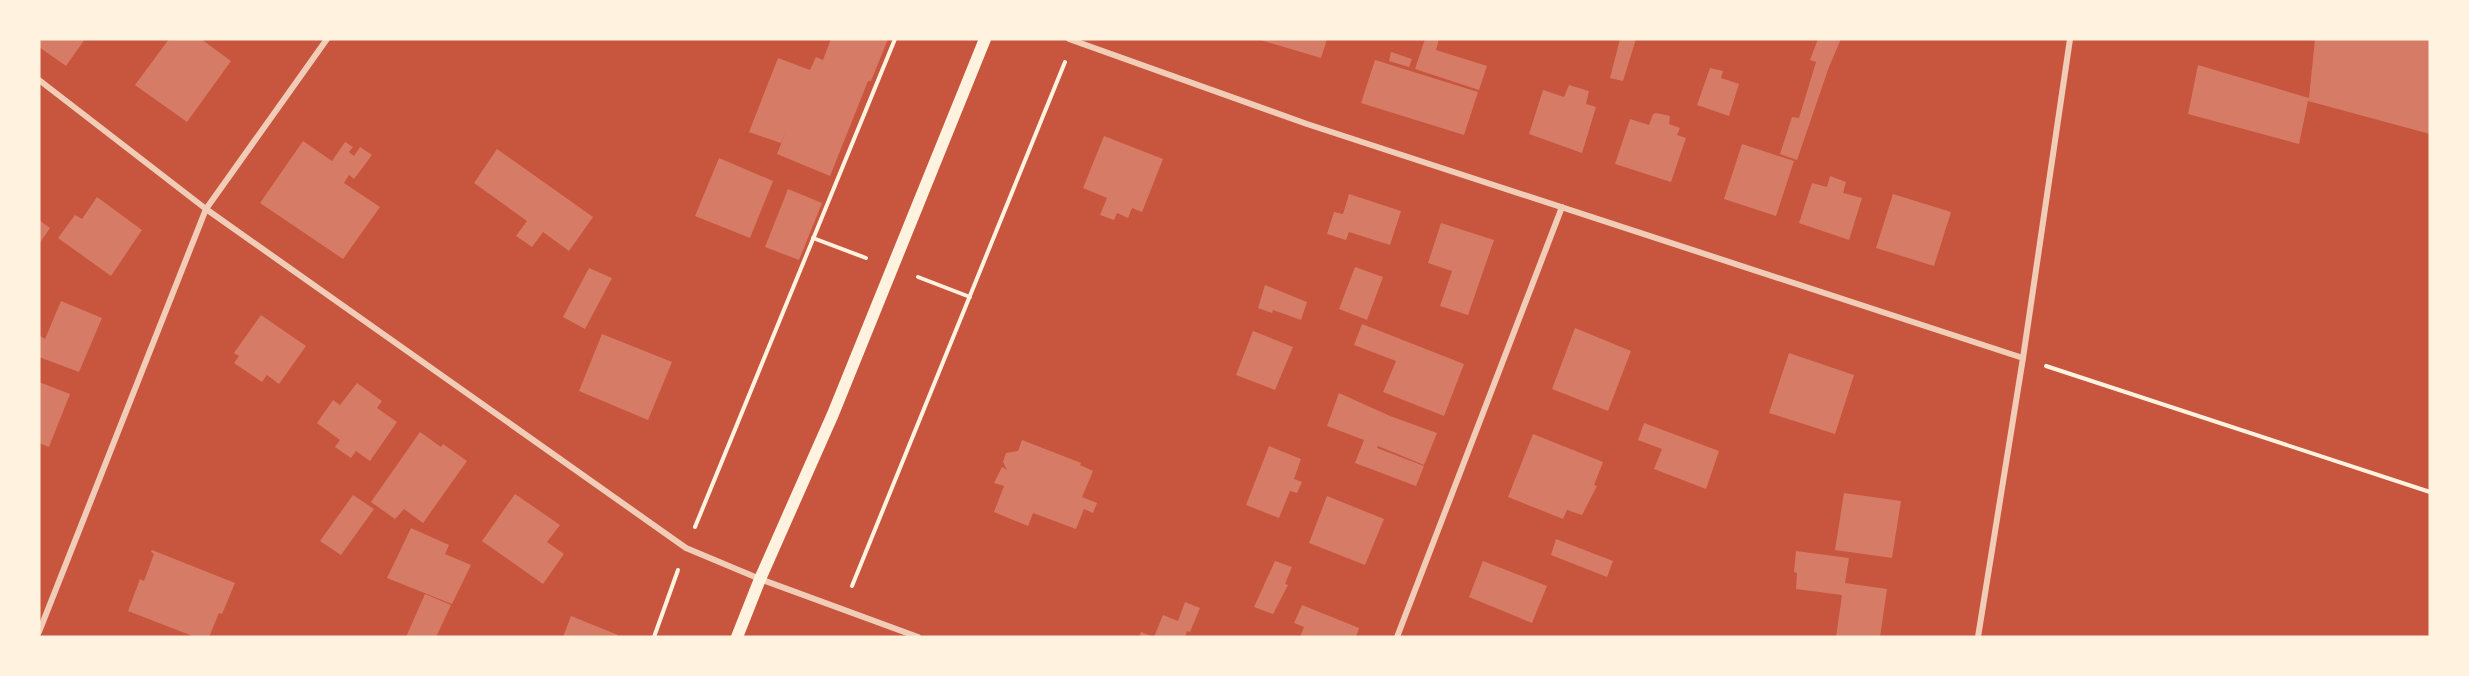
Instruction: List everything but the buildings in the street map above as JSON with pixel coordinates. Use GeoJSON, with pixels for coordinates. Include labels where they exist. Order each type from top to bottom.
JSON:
{"type":"FeatureCollection","features":[{"type":"Feature","properties":{"kind":"main road"},"geometry":{"type":"LineString","coordinates":[[737,637],[760,579],[833,414],[985,39]]}},
{"type":"Feature","properties":{"kind":"street"},"geometry":{"type":"LineString","coordinates":[[39,632],[206,209],[327,39]]}},
{"type":"Feature","properties":{"kind":"street"},"geometry":{"type":"LineString","coordinates":[[1978,637],[2023,358],[2070,39]]}},
{"type":"Feature","properties":{"kind":"street"},"geometry":{"type":"LineString","coordinates":[[1072,40],[1307,124],[2023,358]]}},
{"type":"Feature","properties":{"kind":"street"},"geometry":{"type":"LineString","coordinates":[[39,80],[206,209],[686,548],[760,579],[918,637]]}},
{"type":"Feature","properties":{"kind":"street"},"geometry":{"type":"LineString","coordinates":[[1397,637],[1562,207]]}},
{"type":"Feature","properties":{"kind":"path"},"geometry":{"type":"LineString","coordinates":[[654,637],[686,548],[895,39]]}},
{"type":"Feature","properties":{"kind":"path"},"geometry":{"type":"LineString","coordinates":[[843,609],[1072,40]]}},
{"type":"Feature","properties":{"kind":"path"},"geometry":{"type":"LineString","coordinates":[[2023,358],[2430,492]]}}]}
